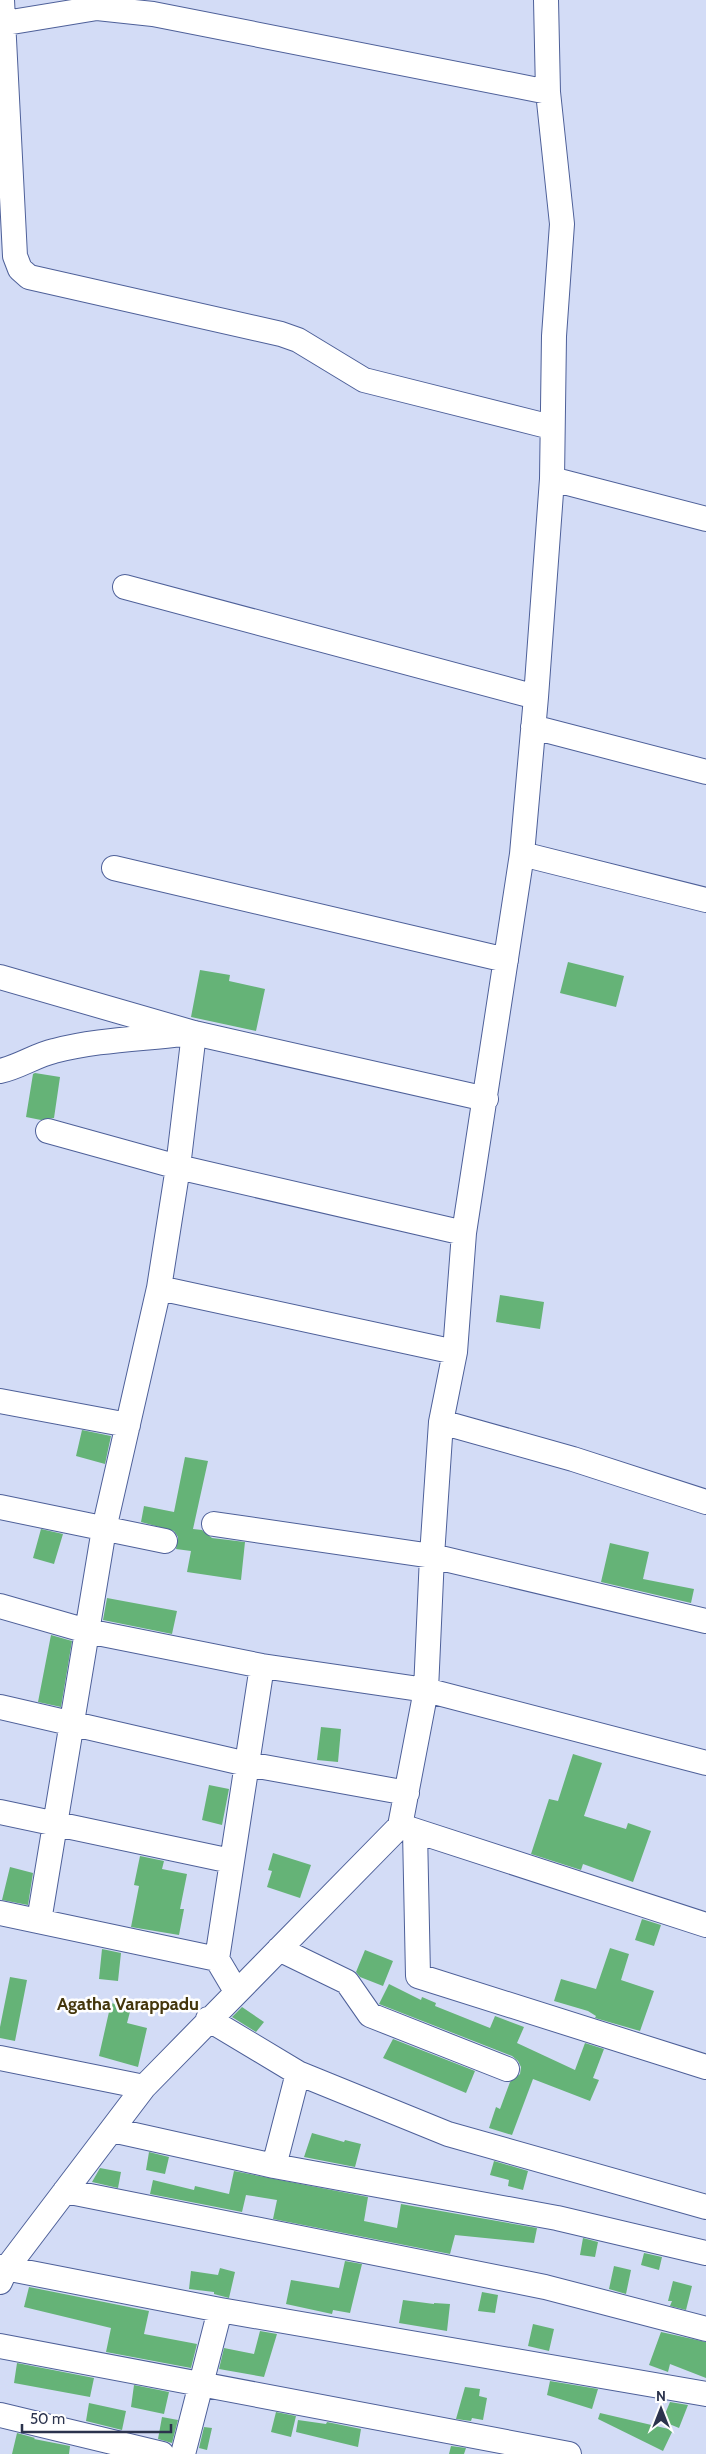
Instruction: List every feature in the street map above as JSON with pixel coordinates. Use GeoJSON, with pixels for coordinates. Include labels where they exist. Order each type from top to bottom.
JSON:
{"type":"FeatureCollection","features":[{"type":"Feature","properties":{"kind":"street"},"geometry":{"type":"LineString","coordinates":[[2,0],[15,256],[20,269],[29,277],[281,334],[298,340],[364,380],[552,428]]}},
{"type":"Feature","properties":{"kind":"street"},"geometry":{"type":"LineString","coordinates":[[546,0],[548,92],[562,224],[554,336],[552,479],[522,854],[464,1233],[455,1352],[441,1422],[426,1690],[407,1793],[407,1828],[418,1976],[706,2067]]}},
{"type":"Feature","properties":{"kind":"street"},"geometry":{"type":"LineString","coordinates":[[2,24],[97,8],[153,14],[548,92]]}},
{"type":"Feature","properties":{"kind":"street"},"geometry":{"type":"LineString","coordinates":[[552,479],[706,519]]}},
{"type":"Feature","properties":{"kind":"street"},"geometry":{"type":"LineString","coordinates":[[125,587],[536,697]]}},
{"type":"Feature","properties":{"kind":"street"},"geometry":{"type":"LineString","coordinates":[[533,727],[706,772]]}},
{"type":"Feature","properties":{"kind":"street"},"geometry":{"type":"LineString","coordinates":[[522,854],[706,900]]}},
{"type":"Feature","properties":{"kind":"street"},"geometry":{"type":"LineString","coordinates":[[114,868],[506,960]]}},
{"type":"Feature","properties":{"kind":"street"},"geometry":{"type":"LineString","coordinates":[[0,977],[194,1033],[486,1099]]}},
{"type":"Feature","properties":{"kind":"street"},"geometry":{"type":"LineString","coordinates":[[0,1071],[13,1069],[52,1051],[81,1045],[194,1033]]}},
{"type":"Feature","properties":{"kind":"street"},"geometry":{"type":"LineString","coordinates":[[39,1921],[70,1724],[104,1529],[159,1288],[178,1167],[194,1033]]}},
{"type":"Feature","properties":{"kind":"street"},"geometry":{"type":"LineString","coordinates":[[48,1131],[178,1167],[464,1233]]}},
{"type":"Feature","properties":{"kind":"street"},"geometry":{"type":"LineString","coordinates":[[159,1288],[455,1352]]}},
{"type":"Feature","properties":{"kind":"street"},"geometry":{"type":"LineString","coordinates":[[0,1401],[128,1425]]}},
{"type":"Feature","properties":{"kind":"street"},"geometry":{"type":"LineString","coordinates":[[441,1422],[573,1459],[706,1502]]}},
{"type":"Feature","properties":{"kind":"street"},"geometry":{"type":"LineString","coordinates":[[0,1507],[165,1541]]}},
{"type":"Feature","properties":{"kind":"street"},"geometry":{"type":"LineString","coordinates":[[214,1524],[432,1556],[706,1621]]}},
{"type":"Feature","properties":{"kind":"street"},"geometry":{"type":"LineString","coordinates":[[0,1606],[87,1631],[262,1666],[426,1690],[706,1763]]}},
{"type":"Feature","properties":{"kind":"street"},"geometry":{"type":"LineString","coordinates":[[236,1991],[217,1959],[262,1666]]}},
{"type":"Feature","properties":{"kind":"street"},"geometry":{"type":"LineString","coordinates":[[0,1707],[247,1764],[407,1793]]}},
{"type":"Feature","properties":{"kind":"street"},"geometry":{"type":"LineString","coordinates":[[0,1812],[231,1861]]}},
{"type":"Feature","properties":{"kind":"street"},"geometry":{"type":"LineString","coordinates":[[407,1828],[706,1925]]}},
{"type":"Feature","properties":{"kind":"street"},"geometry":{"type":"LineString","coordinates":[[407,1828],[236,1991],[144,2087],[2,2273],[706,2394]]}},
{"type":"Feature","properties":{"kind":"street"},"geometry":{"type":"LineString","coordinates":[[0,1913],[217,1959]]}},
{"type":"Feature","properties":{"kind":"street"},"geometry":{"type":"LineString","coordinates":[[279,1949],[347,1982],[370,2015],[508,2069]]}},
{"type":"Feature","properties":{"kind":"street"},"geometry":{"type":"LineString","coordinates":[[208,2019],[298,2073],[448,2134],[706,2207]]}},
{"type":"Feature","properties":{"kind":"street"},"geometry":{"type":"LineString","coordinates":[[0,2058],[144,2087]]}},
{"type":"Feature","properties":{"kind":"street"},"geometry":{"type":"LineString","coordinates":[[274,2166],[298,2073]]}},
{"type":"Feature","properties":{"kind":"street"},"geometry":{"type":"LineString","coordinates":[[112,2130],[274,2166],[557,2218],[706,2253]]}},
{"type":"Feature","properties":{"kind":"street"},"geometry":{"type":"LineString","coordinates":[[65,2191],[545,2287],[706,2329]]}},
{"type":"Feature","properties":{"kind":"street"},"geometry":{"type":"LineString","coordinates":[[183,2454],[220,2310]]}},
{"type":"Feature","properties":{"kind":"street"},"geometry":{"type":"LineString","coordinates":[[0,2346],[569,2454]]}},
{"type":"Feature","properties":{"kind":"street"},"geometry":{"type":"LineString","coordinates":[[0,2415],[162,2454]]}},
{"type":"Feature","properties":{"kind":"building"},"geometry":{"type":"Polygon","coordinates":[[[568,962],[624,976],[616,1007],[560,993],[568,962]]]}},
{"type":"Feature","properties":{"kind":"building"},"geometry":{"type":"Polygon","coordinates":[[[200,970],[230,975],[229,981],[265,989],[256,1031],[191,1017],[200,970]]]}},
{"type":"Feature","properties":{"kind":"building"},"geometry":{"type":"Polygon","coordinates":[[[33,1074],[60,1077],[54,1118],[41,1120],[26,1117],[33,1074]]]}},
{"type":"Feature","properties":{"kind":"building"},"geometry":{"type":"Polygon","coordinates":[[[500,1295],[544,1302],[540,1329],[496,1322],[500,1295]]]}},
{"type":"Feature","properties":{"kind":"building"},"geometry":{"type":"Polygon","coordinates":[[[82,1430],[111,1436],[105,1464],[76,1456],[82,1430]]]}},
{"type":"Feature","properties":{"kind":"building"},"geometry":{"type":"Polygon","coordinates":[[[185,1457],[208,1461],[193,1529],[202,1530],[212,1538],[245,1542],[241,1580],[187,1572],[191,1551],[176,1549],[178,1537],[174,1531],[141,1522],[144,1506],[174,1512],[185,1457]]]}},
{"type":"Feature","properties":{"kind":"building"},"geometry":{"type":"Polygon","coordinates":[[[41,1529],[63,1534],[54,1564],[33,1558],[41,1529]]]}},
{"type":"Feature","properties":{"kind":"building"},"geometry":{"type":"Polygon","coordinates":[[[610,1543],[649,1552],[643,1579],[694,1589],[691,1603],[601,1582],[610,1543]]]}},
{"type":"Feature","properties":{"kind":"building"},"geometry":{"type":"Polygon","coordinates":[[[107,1598],[177,1611],[172,1634],[103,1620],[107,1598]]]}},
{"type":"Feature","properties":{"kind":"building"},"geometry":{"type":"Polygon","coordinates":[[[51,1635],[72,1641],[61,1707],[38,1702],[51,1635]]]}},
{"type":"Feature","properties":{"kind":"building"},"geometry":{"type":"Polygon","coordinates":[[[321,1727],[341,1729],[338,1762],[317,1760],[321,1727]]]}},
{"type":"Feature","properties":{"kind":"building"},"geometry":{"type":"Polygon","coordinates":[[[573,1754],[602,1763],[584,1816],[626,1829],[628,1823],[651,1831],[633,1882],[583,1864],[581,1870],[531,1854],[549,1799],[558,1801],[573,1754]]]}},
{"type":"Feature","properties":{"kind":"building"},"geometry":{"type":"Polygon","coordinates":[[[209,1785],[229,1789],[222,1825],[202,1820],[209,1785]]]}},
{"type":"Feature","properties":{"kind":"building"},"geometry":{"type":"Polygon","coordinates":[[[273,1853],[311,1865],[300,1898],[267,1887],[272,1871],[268,1870],[273,1853]]]}},
{"type":"Feature","properties":{"kind":"building"},"geometry":{"type":"Polygon","coordinates":[[[140,1856],[164,1861],[162,1869],[187,1874],[180,1909],[184,1909],[179,1935],[131,1927],[139,1886],[134,1885],[140,1856]]]}},
{"type":"Feature","properties":{"kind":"building"},"geometry":{"type":"Polygon","coordinates":[[[10,1867],[33,1873],[28,1905],[2,1900],[10,1867]]]}},
{"type":"Feature","properties":{"kind":"building"},"geometry":{"type":"Polygon","coordinates":[[[642,1919],[661,1925],[654,1946],[635,1940],[642,1919]]]}},
{"type":"Feature","properties":{"kind":"building"},"geometry":{"type":"Polygon","coordinates":[[[610,1948],[629,1954],[621,1980],[654,1991],[640,2031],[595,2018],[596,2016],[588,2011],[554,2001],[561,1979],[596,1989],[610,1948]]]}},
{"type":"Feature","properties":{"kind":"building"},"geometry":{"type":"Polygon","coordinates":[[[102,1949],[121,1953],[118,1981],[99,1979],[102,1949]]]}},
{"type":"Feature","properties":{"kind":"building"},"geometry":{"type":"Polygon","coordinates":[[[365,1950],[393,1961],[383,1986],[360,1977],[356,1972],[365,1950]]]}},
{"type":"Feature","properties":{"kind":"building"},"geometry":{"type":"Polygon","coordinates":[[[10,1977],[27,1980],[15,2041],[0,2038],[0,2027],[10,1977]]]}},
{"type":"Feature","properties":{"kind":"building"},"geometry":{"type":"Polygon","coordinates":[[[389,1984],[421,2000],[422,1997],[436,2003],[435,2006],[490,2028],[495,2016],[524,2027],[517,2043],[575,2070],[585,2043],[604,2049],[593,2078],[599,2080],[590,2101],[533,2079],[512,2135],[489,2128],[496,2107],[500,2109],[510,2082],[520,2074],[521,2067],[518,2061],[512,2056],[379,2004],[389,1984]]]}},
{"type":"Feature","properties":{"kind":"building"},"geometry":{"type":"Polygon","coordinates":[[[111,2003],[131,2008],[127,2023],[147,2028],[138,2067],[99,2056],[111,2003]]]}},
{"type":"Feature","properties":{"kind":"building"},"geometry":{"type":"Polygon","coordinates":[[[242,2007],[264,2022],[256,2032],[232,2017],[242,2007]]]}},
{"type":"Feature","properties":{"kind":"building"},"geometry":{"type":"Polygon","coordinates":[[[393,2039],[475,2071],[466,2093],[383,2058],[393,2039]]]}},
{"type":"Feature","properties":{"kind":"building"},"geometry":{"type":"Polygon","coordinates":[[[312,2133],[344,2142],[345,2140],[361,2144],[355,2167],[304,2157],[312,2133]]]}},
{"type":"Feature","properties":{"kind":"building"},"geometry":{"type":"Polygon","coordinates":[[[149,2152],[169,2157],[165,2174],[146,2170],[149,2152]]]}},
{"type":"Feature","properties":{"kind":"building"},"geometry":{"type":"Polygon","coordinates":[[[494,2161],[528,2171],[523,2190],[508,2186],[509,2180],[490,2175],[494,2161]]]}},
{"type":"Feature","properties":{"kind":"building"},"geometry":{"type":"Polygon","coordinates":[[[100,2168],[121,2172],[118,2188],[92,2182],[100,2168]]]}},
{"type":"Feature","properties":{"kind":"building"},"geometry":{"type":"Polygon","coordinates":[[[234,2171],[368,2197],[364,2221],[397,2228],[401,2204],[537,2228],[534,2243],[455,2235],[450,2254],[273,2219],[277,2200],[246,2195],[242,2212],[150,2194],[153,2180],[194,2190],[195,2186],[229,2194],[234,2171]]]}},
{"type":"Feature","properties":{"kind":"building"},"geometry":{"type":"Polygon","coordinates":[[[583,2238],[598,2242],[595,2257],[580,2255],[583,2238]]]}},
{"type":"Feature","properties":{"kind":"building"},"geometry":{"type":"Polygon","coordinates":[[[644,2253],[662,2257],[659,2270],[641,2265],[644,2253]]]}},
{"type":"Feature","properties":{"kind":"building"},"geometry":{"type":"Polygon","coordinates":[[[345,2261],[362,2264],[350,2313],[333,2310],[332,2314],[286,2304],[291,2280],[339,2288],[345,2261]]]}},
{"type":"Feature","properties":{"kind":"building"},"geometry":{"type":"Polygon","coordinates":[[[614,2266],[631,2270],[626,2294],[609,2289],[614,2266]]]}},
{"type":"Feature","properties":{"kind":"building"},"geometry":{"type":"Polygon","coordinates":[[[220,2268],[235,2272],[229,2298],[214,2294],[214,2292],[189,2289],[191,2271],[218,2275],[220,2268]]]}},
{"type":"Feature","properties":{"kind":"building"},"geometry":{"type":"Polygon","coordinates":[[[673,2281],[692,2286],[686,2310],[670,2306],[672,2301],[668,2301],[673,2281]]]}},
{"type":"Feature","properties":{"kind":"building"},"geometry":{"type":"Polygon","coordinates":[[[29,2287],[149,2311],[144,2334],[197,2344],[191,2368],[106,2352],[111,2328],[24,2307],[29,2287]]]}},
{"type":"Feature","properties":{"kind":"building"},"geometry":{"type":"Polygon","coordinates":[[[482,2292],[498,2295],[495,2313],[478,2311],[482,2292]]]}},
{"type":"Feature","properties":{"kind":"building"},"geometry":{"type":"Polygon","coordinates":[[[403,2300],[450,2304],[447,2331],[399,2323],[403,2300]]]}},
{"type":"Feature","properties":{"kind":"building"},"geometry":{"type":"Polygon","coordinates":[[[533,2324],[554,2329],[549,2351],[528,2346],[533,2324]]]}},
{"type":"Feature","properties":{"kind":"building"},"geometry":{"type":"Polygon","coordinates":[[[260,2331],[277,2334],[264,2377],[219,2369],[224,2348],[254,2354],[260,2331]]]}},
{"type":"Feature","properties":{"kind":"building"},"geometry":{"type":"Polygon","coordinates":[[[661,2332],[706,2342],[706,2378],[670,2364],[668,2372],[649,2365],[661,2332]]]}},
{"type":"Feature","properties":{"kind":"building"},"geometry":{"type":"Polygon","coordinates":[[[17,2363],[94,2378],[90,2397],[14,2383],[17,2363]]]}},
{"type":"Feature","properties":{"kind":"building"},"geometry":{"type":"Polygon","coordinates":[[[550,2381],[598,2389],[592,2409],[547,2395],[550,2381]]]}},
{"type":"Feature","properties":{"kind":"building"},"geometry":{"type":"Polygon","coordinates":[[[134,2385],[169,2392],[164,2414],[131,2407],[134,2385]]]}},
{"type":"Feature","properties":{"kind":"building"},"geometry":{"type":"Polygon","coordinates":[[[465,2387],[480,2389],[479,2396],[487,2398],[483,2420],[472,2418],[471,2421],[456,2419],[465,2387]]]}},
{"type":"Feature","properties":{"kind":"building"},"geometry":{"type":"Polygon","coordinates":[[[670,2402],[688,2405],[679,2428],[662,2421],[670,2402]]]}},
{"type":"Feature","properties":{"kind":"building"},"geometry":{"type":"Polygon","coordinates":[[[89,2403],[126,2411],[122,2430],[86,2421],[89,2403]]]}},
{"type":"Feature","properties":{"kind":"building"},"geometry":{"type":"Polygon","coordinates":[[[276,2412],[296,2416],[291,2437],[271,2432],[276,2412]]]}},
{"type":"Feature","properties":{"kind":"building"},"geometry":{"type":"Polygon","coordinates":[[[600,2413],[673,2430],[663,2451],[598,2419],[600,2413]]]}},
{"type":"Feature","properties":{"kind":"building"},"geometry":{"type":"Polygon","coordinates":[[[162,2417],[178,2420],[172,2443],[158,2439],[162,2417]]]}},
{"type":"Feature","properties":{"kind":"building"},"geometry":{"type":"Polygon","coordinates":[[[298,2420],[326,2424],[327,2422],[361,2429],[358,2447],[296,2432],[298,2420]]]}},
{"type":"Feature","properties":{"kind":"building"},"geometry":{"type":"Polygon","coordinates":[[[204,2427],[212,2428],[207,2450],[199,2448],[204,2427]]]}},
{"type":"Feature","properties":{"kind":"building"},"geometry":{"type":"Polygon","coordinates":[[[17,2433],[34,2439],[70,2446],[69,2454],[12,2454],[17,2433]]]}},
{"type":"Feature","properties":{"kind":"building"},"geometry":{"type":"Polygon","coordinates":[[[451,2446],[466,2448],[464,2454],[449,2454],[451,2446]]]}},
{"type":"Feature","properties":{"kind":"district","name":"Agatha Varappadu"},"geometry":{"type":"Point","coordinates":[128,2004]}}]}
